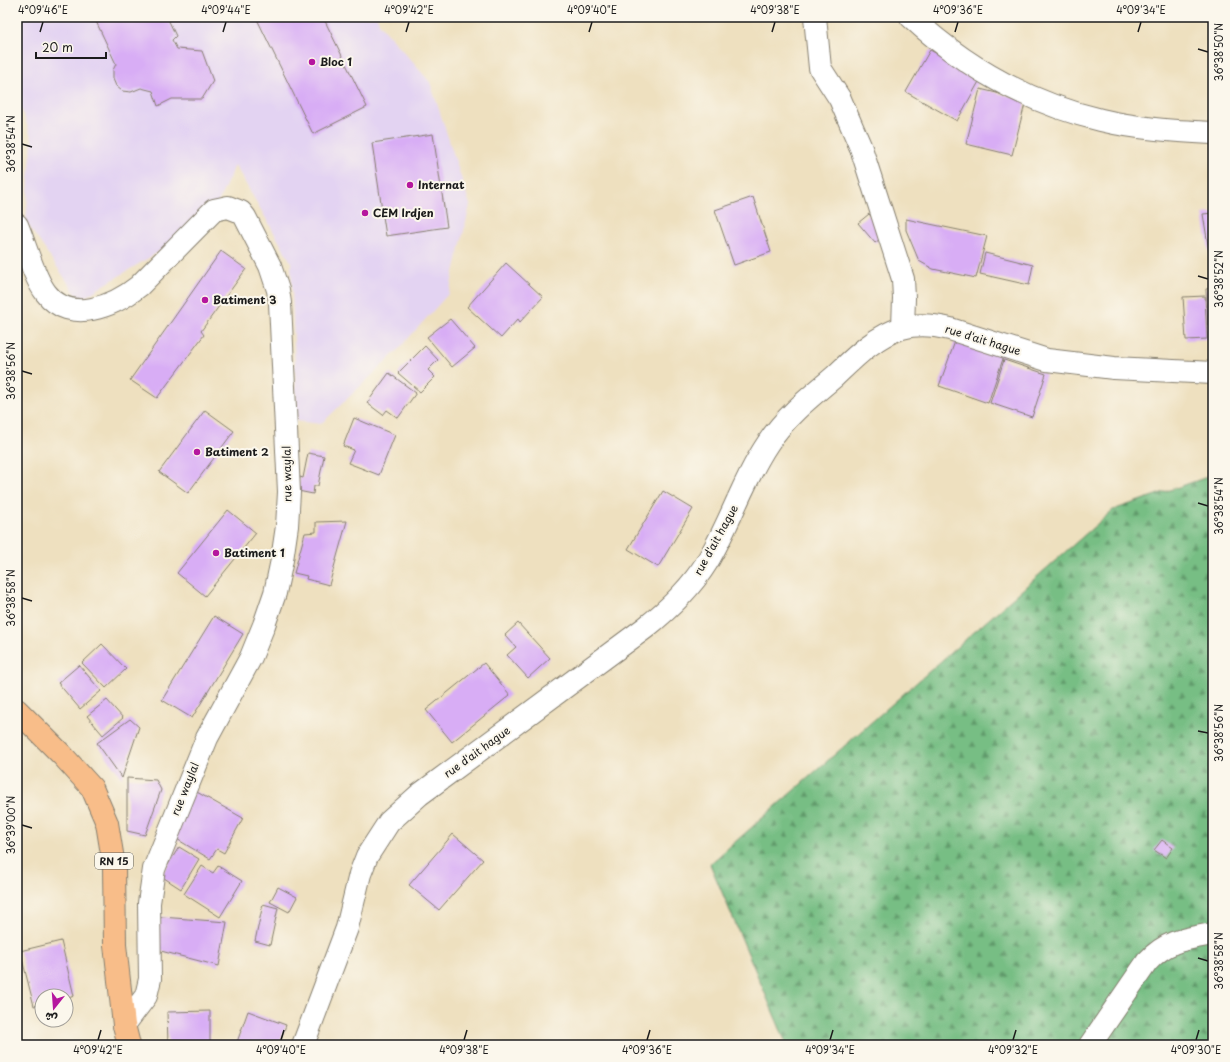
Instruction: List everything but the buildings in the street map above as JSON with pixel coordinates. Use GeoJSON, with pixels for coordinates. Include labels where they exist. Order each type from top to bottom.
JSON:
{"type":"FeatureCollection","features":[{"type":"Feature","properties":{"kind":"main road","name":"RN 15"},"geometry":{"type":"LineString","coordinates":[[17,710],[64,756],[92,788],[107,823],[114,866],[115,945],[127,1035]]}},
{"type":"Feature","properties":{"kind":"street"},"geometry":{"type":"LineString","coordinates":[[815,17],[820,68],[840,99],[861,148],[903,279],[903,328]]}},
{"type":"Feature","properties":{"kind":"street"},"geometry":{"type":"LineString","coordinates":[[911,17],[935,39],[960,58],[986,74],[1042,102],[1101,120],[1163,130],[1213,133]]}},
{"type":"Feature","properties":{"kind":"street","name":"rue waylal"},"geometry":{"type":"LineString","coordinates":[[17,225],[45,293],[59,305],[77,311],[101,307],[128,295],[140,286],[214,210],[228,207],[234,208],[245,217],[270,266],[280,302],[289,492],[282,560],[275,593],[251,657],[207,738],[154,870],[149,903],[150,979],[146,996],[127,1035]]}},
{"type":"Feature","properties":{"kind":"street","name":"rue d'ait hague"},"geometry":{"type":"LineString","coordinates":[[303,1045],[345,935],[360,874],[367,856],[389,822],[419,795],[662,614],[693,581],[706,562],[757,462],[780,426],[794,411],[875,341],[903,328],[924,325],[950,328],[1047,360],[1080,365],[1213,373]]}},
{"type":"Feature","properties":{"kind":"street"},"geometry":{"type":"LineString","coordinates":[[1090,1045],[1155,952],[1176,941],[1213,934]]}},
{"type":"Feature","properties":{"kind":"shaded area","name":"CEM Irdjen"},"geometry":{"type":"Polygon","coordinates":[[[17,17],[377,17],[380,25],[430,82],[470,205],[449,293],[397,351],[321,424],[297,421],[291,262],[235,165],[210,220],[80,300],[26,222],[32,139],[17,96],[17,17]]]}},
{"type":"Feature","properties":{"kind":"green space"},"geometry":{"type":"Polygon","coordinates":[[[1213,475],[1213,1045],[787,1045],[710,864],[1113,510],[1213,475]]]}},
{"type":"Feature","properties":{"kind":"place","name":"Bloc 1"},"geometry":{"type":"Point","coordinates":[312,62]}},
{"type":"Feature","properties":{"kind":"place","name":"Internat"},"geometry":{"type":"Point","coordinates":[410,185]}},
{"type":"Feature","properties":{"kind":"place","name":"CEM Irdjen"},"geometry":{"type":"Point","coordinates":[365,213]}},
{"type":"Feature","properties":{"kind":"place","name":"Batiment 3"},"geometry":{"type":"Point","coordinates":[205,300]}},
{"type":"Feature","properties":{"kind":"place","name":"Batiment 2"},"geometry":{"type":"Point","coordinates":[197,452]}},
{"type":"Feature","properties":{"kind":"place","name":"Batiment 1"},"geometry":{"type":"Point","coordinates":[216,553]}}]}
